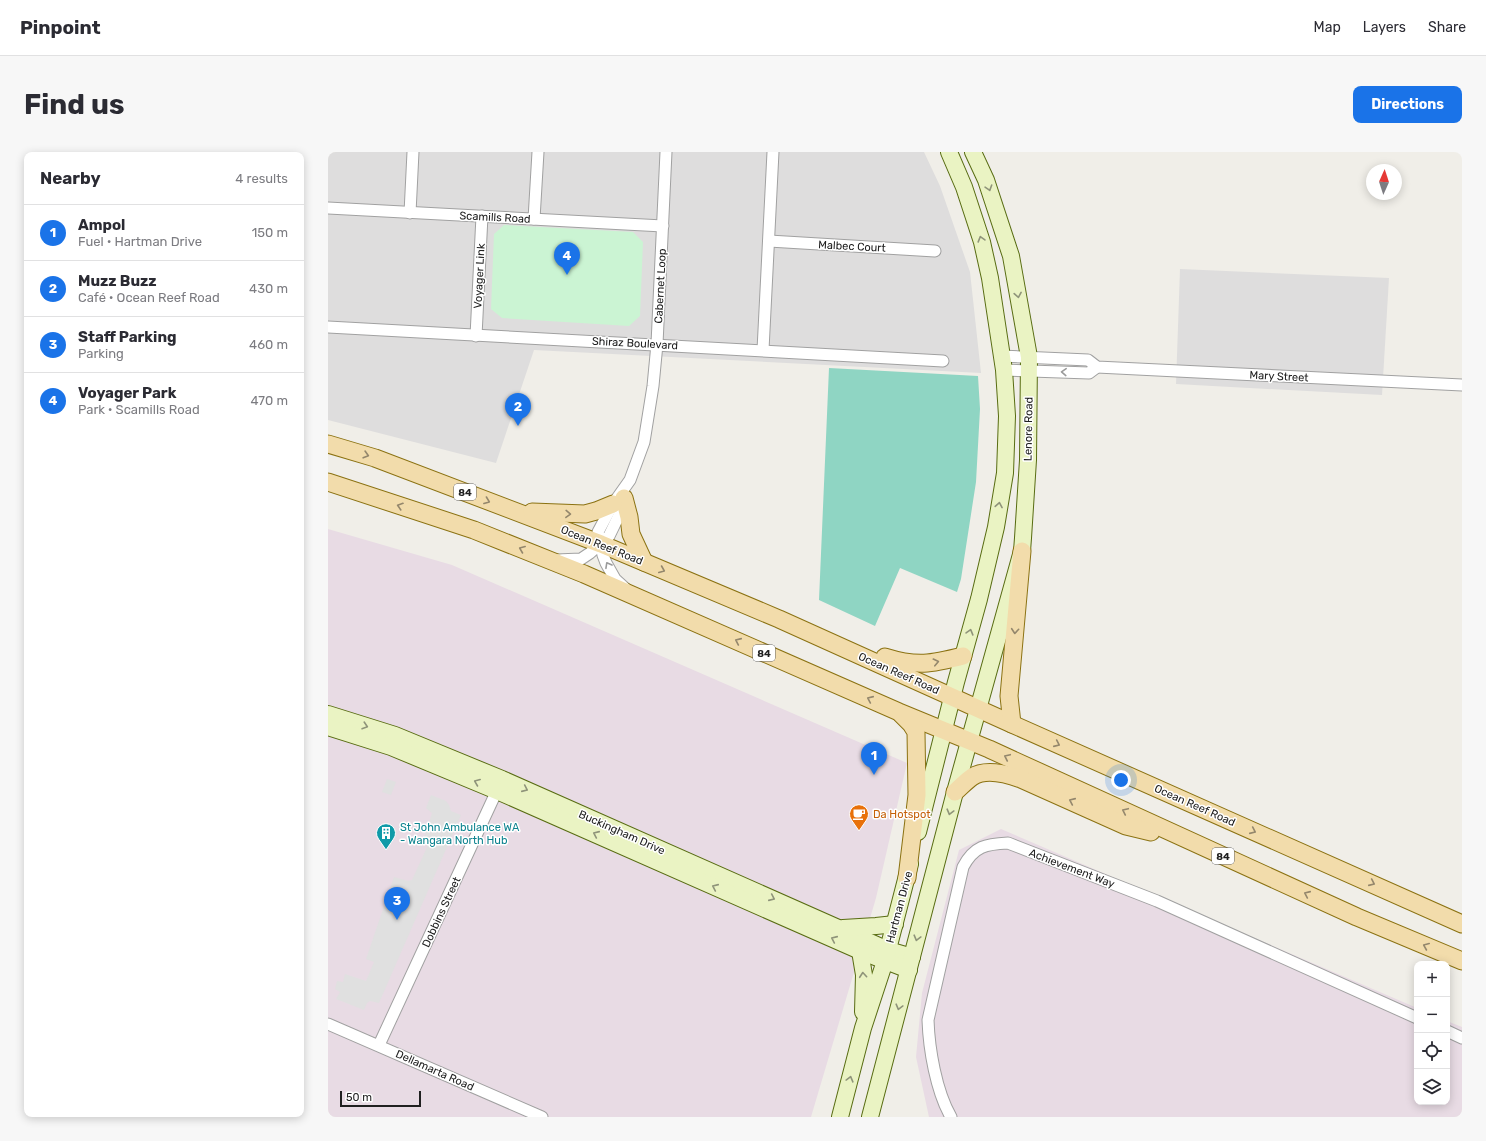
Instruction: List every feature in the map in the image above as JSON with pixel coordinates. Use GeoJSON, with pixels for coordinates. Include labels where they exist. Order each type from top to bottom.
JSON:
{"type":"FeatureCollection","features":[{"type":"Feature","properties":{"kind":"main road","name":"Ocean Reef Road"},"geometry":{"type":"LineString","coordinates":[[328,444],[375,458],[516,511],[601,544],[779,619],[1462,924]]}},
{"type":"Feature","properties":{"kind":"main road","name":"84"},"geometry":{"type":"LineString","coordinates":[[328,482],[474,530],[632,595],[899,712],[970,741],[1357,917],[1462,961]]}},
{"type":"Feature","properties":{"kind":"main road"},"geometry":{"type":"LineString","coordinates":[[516,511],[585,514],[596,511],[621,496],[629,517],[631,534],[644,562]]}},
{"type":"Feature","properties":{"kind":"main road"},"geometry":{"type":"LineString","coordinates":[[1012,724],[1009,696],[1022,551]]}},
{"type":"Feature","properties":{"kind":"main road"},"geometry":{"type":"LineString","coordinates":[[779,619],[813,628],[859,648],[908,663],[930,664],[963,656]]}},
{"type":"Feature","properties":{"kind":"main road"},"geometry":{"type":"LineString","coordinates":[[899,712],[911,724],[916,732],[917,795],[907,878]]}},
{"type":"Feature","properties":{"kind":"main road"},"geometry":{"type":"LineString","coordinates":[[955,792],[972,777],[982,773],[1009,775],[1126,826],[1201,846]]}},
{"type":"Feature","properties":{"kind":"street"},"geometry":{"type":"LineString","coordinates":[[410,213],[413,152]]}},
{"type":"Feature","properties":{"kind":"street"},"geometry":{"type":"LineString","coordinates":[[534,219],[538,152]]}},
{"type":"Feature","properties":{"kind":"street","name":"Cabernet Loop"},"geometry":{"type":"LineString","coordinates":[[547,560],[581,559],[609,536],[623,507],[621,496],[630,480],[644,442],[654,386],[666,152]]}},
{"type":"Feature","properties":{"kind":"street"},"geometry":{"type":"LineString","coordinates":[[763,350],[772,152]]}},
{"type":"Feature","properties":{"kind":"street","name":"Lenore Road"},"geometry":{"type":"LineString","coordinates":[[949,152],[964,187],[982,242],[990,278],[1003,363],[1007,416],[1005,473],[996,527],[979,599],[952,696]]}},
{"type":"Feature","properties":{"kind":"street","name":"Lenore Road"},"geometry":{"type":"LineString","coordinates":[[973,152],[986,180],[1011,256],[1029,363],[1028,460],[1022,551],[979,708]]}},
{"type":"Feature","properties":{"kind":"street","name":"Scamills Road"},"geometry":{"type":"LineString","coordinates":[[328,208],[663,226]]}},
{"type":"Feature","properties":{"kind":"street","name":"Voyager Link"},"geometry":{"type":"LineString","coordinates":[[476,336],[482,216]]}},
{"type":"Feature","properties":{"kind":"street","name":"Malbec Court"},"geometry":{"type":"LineString","coordinates":[[768,241],[935,251]]}},
{"type":"Feature","properties":{"kind":"street","name":"Shiraz Boulevard"},"geometry":{"type":"LineString","coordinates":[[328,328],[657,344],[942,361]]}},
{"type":"Feature","properties":{"kind":"street","name":"Mary Street"},"geometry":{"type":"LineString","coordinates":[[1003,363],[1088,360],[1097,367],[1462,385]]}},
{"type":"Feature","properties":{"kind":"street"},"geometry":{"type":"LineString","coordinates":[[601,544],[603,555],[615,579],[632,595]]}},
{"type":"Feature","properties":{"kind":"street","name":"Hartman Drive"},"geometry":{"type":"LineString","coordinates":[[840,1117],[863,1028],[887,956],[952,696]]}},
{"type":"Feature","properties":{"kind":"street"},"geometry":{"type":"LineString","coordinates":[[870,1117],[955,792],[979,708]]}},
{"type":"Feature","properties":{"kind":"street","name":"Buckingham Drive"},"geometry":{"type":"LineString","coordinates":[[328,714],[395,735],[499,785],[860,951],[887,956],[911,964]]}},
{"type":"Feature","properties":{"kind":"street","name":"Buckingham Drive"},"geometry":{"type":"LineString","coordinates":[[328,727],[391,747],[499,785],[839,928],[887,956]]}},
{"type":"Feature","properties":{"kind":"street","name":"Dobbins Street"},"geometry":{"type":"LineString","coordinates":[[379,1045],[499,785]]}},
{"type":"Feature","properties":{"kind":"street","name":"Achievement Way"},"geometry":{"type":"LineString","coordinates":[[949,1115],[932,1061],[928,1039],[928,1020],[963,867],[968,856],[978,849],[991,844],[1008,843],[1157,901],[1414,1017]]}},
{"type":"Feature","properties":{"kind":"street"},"geometry":{"type":"LineString","coordinates":[[839,928],[895,924]]}},
{"type":"Feature","properties":{"kind":"street"},"geometry":{"type":"LineString","coordinates":[[860,951],[864,975],[863,1028]]}},
{"type":"Feature","properties":{"kind":"street","name":"Dellamarta Road"},"geometry":{"type":"LineString","coordinates":[[328,1024],[542,1117]]}},
{"type":"Feature","properties":{"kind":"street"},"geometry":{"type":"LineString","coordinates":[[1450,1032],[1462,1038]]}},
{"type":"Feature","properties":{"kind":"street"},"geometry":{"type":"LineString","coordinates":[[875,1095],[878,1117]]}},
{"type":"Feature","properties":{"kind":"shaded area"},"geometry":{"type":"Polygon","coordinates":[[[328,152],[924,152],[940,186],[970,272],[981,373],[534,350],[496,463],[328,420],[328,152]]]}},
{"type":"Feature","properties":{"kind":"shaded area"},"geometry":{"type":"Polygon","coordinates":[[[1180,269],[1389,278],[1382,395],[1176,384],[1180,269]]]}},
{"type":"Feature","properties":{"kind":"shaded area"},"geometry":{"type":"Polygon","coordinates":[[[328,529],[452,565],[907,763],[876,898],[811,1117],[328,1117],[328,529]]]}},
{"type":"Feature","properties":{"kind":"shaded area"},"geometry":{"type":"Polygon","coordinates":[[[387,779],[396,782],[391,795],[382,792],[387,779]]]}},
{"type":"Feature","properties":{"kind":"shaded area"},"geometry":{"type":"Polygon","coordinates":[[[431,795],[446,801],[451,811],[461,815],[379,1003],[370,1001],[367,1003],[364,1010],[336,999],[340,992],[335,989],[337,981],[343,982],[345,974],[366,981],[374,962],[366,959],[394,877],[408,881],[412,880],[428,845],[424,838],[432,813],[426,808],[431,795]]]}},
{"type":"Feature","properties":{"kind":"shaded area"},"geometry":{"type":"Polygon","coordinates":[[[1001,829],[1414,1007],[1414,1105],[1450,1105],[1450,1022],[1462,1027],[1462,1117],[929,1117],[916,1057],[922,993],[959,850],[1001,829]]]}},
{"type":"Feature","properties":{"kind":"green space"},"geometry":{"type":"Polygon","coordinates":[[[504,225],[633,232],[643,242],[640,316],[629,326],[502,318],[491,309],[494,234],[504,225]]]}},
{"type":"Feature","properties":{"kind":"green space"},"geometry":{"type":"Polygon","coordinates":[[[829,368],[978,376],[980,409],[976,482],[961,579],[957,592],[900,568],[875,626],[819,600],[829,368]]]}},
{"type":"Feature","properties":{"kind":"place","name":"Voyager Park"},"geometry":{"type":"Point","coordinates":[567,275]}},
{"type":"Feature","properties":{"kind":"place","name":"Muzz Buzz"},"geometry":{"type":"Point","coordinates":[518,426]}},
{"type":"Feature","properties":{"kind":"place","name":"Ampol"},"geometry":{"type":"Point","coordinates":[874,775]}},
{"type":"Feature","properties":{"kind":"place","name":"Da Hotspot"},"geometry":{"type":"Point","coordinates":[859,831]}},
{"type":"Feature","properties":{"kind":"place","name":"St John Ambulance WA - Wangara North Hub"},"geometry":{"type":"Point","coordinates":[386,850]}},
{"type":"Feature","properties":{"kind":"place","name":"Staff Parking"},"geometry":{"type":"Point","coordinates":[397,920]}}]}
